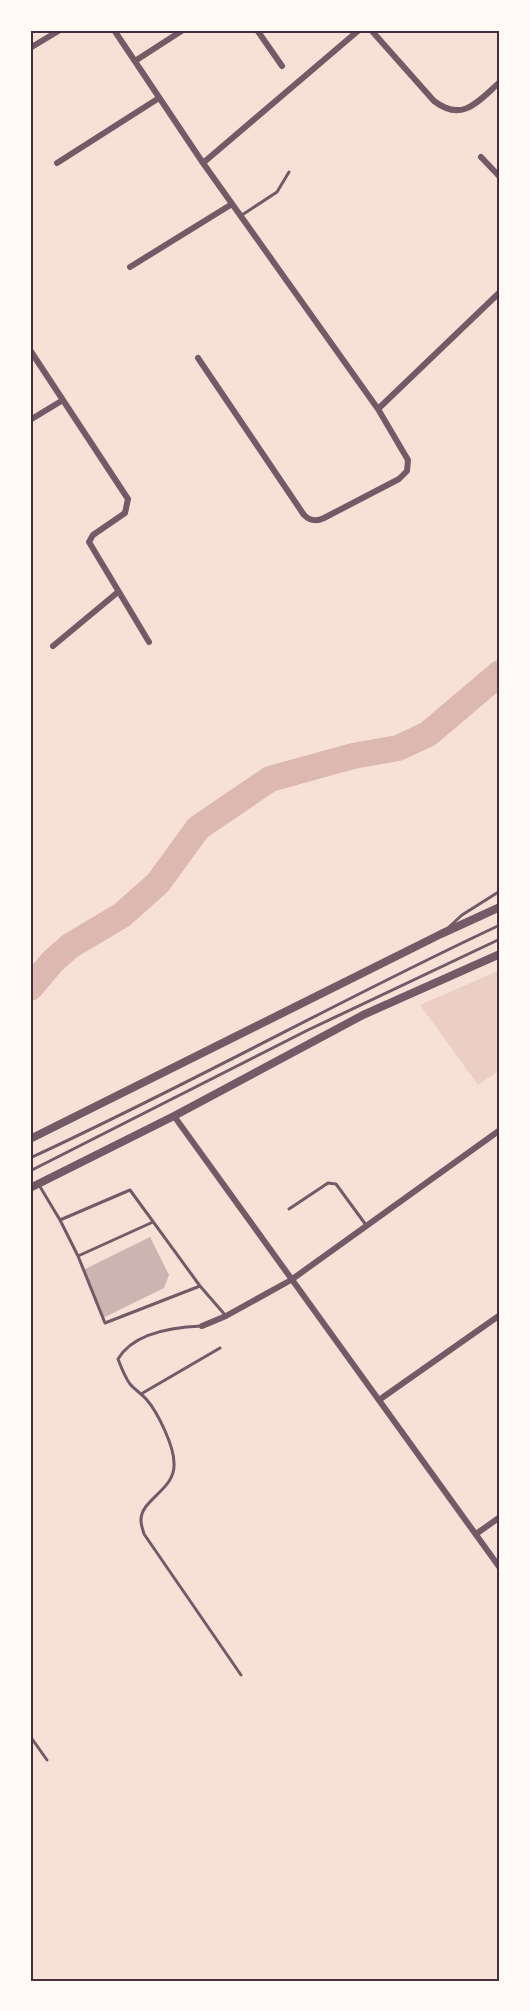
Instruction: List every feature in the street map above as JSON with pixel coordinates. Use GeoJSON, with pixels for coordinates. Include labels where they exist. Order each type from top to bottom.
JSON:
{"type":"FeatureCollection","features":[{"type":"Feature","properties":{"kind":"street"},"geometry":{"type":"LineString","coordinates":[[30,48],[60,30]]}},
{"type":"Feature","properties":{"kind":"street"},"geometry":{"type":"LineString","coordinates":[[114,30],[231,204],[378,409],[406,455],[409,466],[407,471],[399,479],[319,520],[304,516],[198,358]]}},
{"type":"Feature","properties":{"kind":"street"},"geometry":{"type":"LineString","coordinates":[[135,61],[183,30]]}},
{"type":"Feature","properties":{"kind":"street"},"geometry":{"type":"LineString","coordinates":[[257,30],[282,66]]}},
{"type":"Feature","properties":{"kind":"street"},"geometry":{"type":"LineString","coordinates":[[203,163],[359,30]]}},
{"type":"Feature","properties":{"kind":"street"},"geometry":{"type":"LineString","coordinates":[[371,30],[428,95],[445,110],[455,112],[464,110],[475,104],[500,82]]}},
{"type":"Feature","properties":{"kind":"street"},"geometry":{"type":"LineString","coordinates":[[57,163],[159,98]]}},
{"type":"Feature","properties":{"kind":"street"},"geometry":{"type":"LineString","coordinates":[[482,157],[500,177]]}},
{"type":"Feature","properties":{"kind":"street"},"geometry":{"type":"LineString","coordinates":[[130,267],[231,204]]}},
{"type":"Feature","properties":{"kind":"street"},"geometry":{"type":"LineString","coordinates":[[378,409],[500,292]]}},
{"type":"Feature","properties":{"kind":"street"},"geometry":{"type":"LineString","coordinates":[[30,350],[128,499],[125,513],[93,536],[89,542],[149,642]]}},
{"type":"Feature","properties":{"kind":"street"},"geometry":{"type":"LineString","coordinates":[[30,420],[63,400]]}},
{"type":"Feature","properties":{"kind":"street"},"geometry":{"type":"LineString","coordinates":[[53,646],[118,591]]}},
{"type":"Feature","properties":{"kind":"street"},"geometry":{"type":"LineString","coordinates":[[30,1138],[500,907]]}},
{"type":"Feature","properties":{"kind":"street"},"geometry":{"type":"LineString","coordinates":[[30,1188],[174,1116],[363,1015],[500,954]]}},
{"type":"Feature","properties":{"kind":"street"},"geometry":{"type":"LineString","coordinates":[[174,1116],[500,1568]]}},
{"type":"Feature","properties":{"kind":"street"},"geometry":{"type":"LineString","coordinates":[[202,1326],[226,1316],[291,1280],[500,1130]]}},
{"type":"Feature","properties":{"kind":"street"},"geometry":{"type":"LineString","coordinates":[[379,1400],[500,1315]]}},
{"type":"Feature","properties":{"kind":"street"},"geometry":{"type":"LineString","coordinates":[[476,1534],[500,1517]]}},
{"type":"Feature","properties":{"kind":"lane"},"geometry":{"type":"LineString","coordinates":[[241,216],[277,192],[288,172]]}},
{"type":"Feature","properties":{"kind":"lane"},"geometry":{"type":"LineString","coordinates":[[441,934],[462,915],[500,891]]}},
{"type":"Feature","properties":{"kind":"lane"},"geometry":{"type":"LineString","coordinates":[[30,1158],[172,1090],[414,965],[500,925]]}},
{"type":"Feature","properties":{"kind":"lane"},"geometry":{"type":"LineString","coordinates":[[30,1171],[308,1030],[500,939]]}},
{"type":"Feature","properties":{"kind":"lane"},"geometry":{"type":"LineString","coordinates":[[289,1209],[332,1182],[367,1226]]}},
{"type":"Feature","properties":{"kind":"lane"},"geometry":{"type":"LineString","coordinates":[[38,1184],[78,1256],[105,1323],[200,1286]]}},
{"type":"Feature","properties":{"kind":"lane"},"geometry":{"type":"LineString","coordinates":[[60,1220],[130,1190],[200,1286],[226,1316]]}},
{"type":"Feature","properties":{"kind":"lane"},"geometry":{"type":"LineString","coordinates":[[78,1256],[153,1222]]}},
{"type":"Feature","properties":{"kind":"lane"},"geometry":{"type":"LineString","coordinates":[[202,1326],[176,1327],[154,1332],[123,1351],[118,1359],[130,1384],[148,1401],[160,1421],[171,1446],[174,1462],[173,1475],[167,1486],[144,1509],[141,1520],[144,1534],[241,1675]]}},
{"type":"Feature","properties":{"kind":"lane"},"geometry":{"type":"LineString","coordinates":[[141,1394],[220,1348]]}},
{"type":"Feature","properties":{"kind":"lane"},"geometry":{"type":"LineString","coordinates":[[30,1736],[47,1760]]}},
{"type":"Feature","properties":{"kind":"shaded area"},"geometry":{"type":"Polygon","coordinates":[[[500,970],[500,1070],[478,1085],[420,1005],[500,970]]]}},
{"type":"Feature","properties":{"kind":"building"},"geometry":{"type":"Polygon","coordinates":[[[150,1237],[169,1275],[164,1288],[103,1318],[83,1270],[150,1237]]]}},
{"type":"Feature","properties":{"kind":"waterway"},"geometry":{"type":"LineString","coordinates":[[30,988],[53,961],[70,946],[122,915],[158,883],[198,828],[270,779],[353,756],[398,748],[428,734],[500,673]]}}]}
